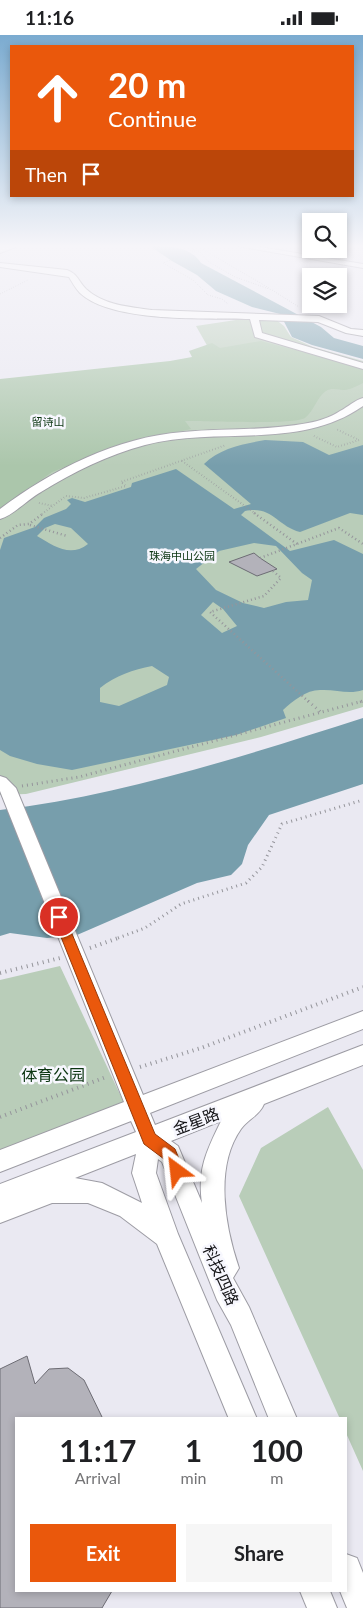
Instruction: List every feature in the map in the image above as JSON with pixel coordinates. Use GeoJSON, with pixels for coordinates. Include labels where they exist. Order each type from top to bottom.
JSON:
{"type":"FeatureCollection","features":[{"type":"Feature","properties":{"kind":"street"},"geometry":{"type":"LineString","coordinates":[[255,319],[258,335],[363,366]]}},
{"type":"Feature","properties":{"kind":"street"},"geometry":{"type":"LineString","coordinates":[[321,319],[350,331],[363,333]]}},
{"type":"Feature","properties":{"kind":"street"},"geometry":{"type":"LineString","coordinates":[[0,515],[20,499],[76,469],[136,445],[160,439],[298,427],[334,418],[363,401]]}},
{"type":"Feature","properties":{"kind":"street","name":"科技四路"},"geometry":{"type":"LineString","coordinates":[[4,785],[150,1139],[170,1154],[226,1291],[240,1316],[282,1417]]}},
{"type":"Feature","properties":{"kind":"street"},"geometry":{"type":"LineString","coordinates":[[0,1161],[363,1020]]}},
{"type":"Feature","properties":{"kind":"street","name":"金星路"},"geometry":{"type":"LineString","coordinates":[[0,1196],[363,1055]]}},
{"type":"Feature","properties":{"kind":"street"},"geometry":{"type":"LineString","coordinates":[[240,1316],[221,1252],[211,1183],[216,1156],[234,1121],[265,1094]]}},
{"type":"Feature","properties":{"kind":"street"},"geometry":{"type":"LineString","coordinates":[[150,1139],[144,1173],[166,1236],[242,1417]]}},
{"type":"Feature","properties":{"kind":"street"},"geometry":{"type":"LineString","coordinates":[[0,1211],[58,1190],[84,1191],[114,1199],[142,1214],[166,1236]]}},
{"type":"Feature","properties":{"kind":"street"},"geometry":{"type":"LineString","coordinates":[[347,1571],[363,1608]]}},
{"type":"Feature","properties":{"kind":"street"},"geometry":{"type":"LineString","coordinates":[[315,1592],[322,1608]]}},
{"type":"Feature","properties":{"kind":"path"},"geometry":{"type":"LineString","coordinates":[[298,427],[337,447],[359,440],[332,427]]}},
{"type":"Feature","properties":{"kind":"path"},"geometry":{"type":"LineString","coordinates":[[29,524],[66,496],[84,498],[126,486],[121,482],[182,461],[297,544]]}},
{"type":"Feature","properties":{"kind":"path"},"geometry":{"type":"LineString","coordinates":[[0,538],[18,525],[29,524],[68,537]]}},
{"type":"Feature","properties":{"kind":"path"},"geometry":{"type":"LineString","coordinates":[[260,558],[339,528],[363,544]]}},
{"type":"Feature","properties":{"kind":"path"},"geometry":{"type":"LineString","coordinates":[[273,571],[281,578],[264,596],[210,612],[323,714]]}},
{"type":"Feature","properties":{"kind":"path"},"geometry":{"type":"LineString","coordinates":[[4,785],[79,777],[323,714],[363,701]]}},
{"type":"Feature","properties":{"kind":"path"},"geometry":{"type":"LineString","coordinates":[[0,973],[73,954],[145,928],[181,904],[246,883],[262,867],[282,824],[363,800]]}},
{"type":"Feature","properties":{"kind":"path"},"geometry":{"type":"LineString","coordinates":[[0,1117],[122,1073],[201,1048],[363,987]]}},
{"type":"Feature","properties":{"kind":"green space","name":"珠海中山公园"},"geometry":{"type":"Polygon","coordinates":[[[240,319],[276,319],[284,326],[291,337],[313,347],[363,361],[363,707],[261,737],[26,794],[0,795],[0,385],[213,356],[196,326],[240,319]]]}},
{"type":"Feature","properties":{"kind":"green space","name":"留诗山"},"geometry":{"type":"Polygon","coordinates":[[[261,341],[351,364],[363,369],[363,383],[348,390],[333,389],[326,391],[305,418],[297,420],[267,422],[185,421],[191,429],[125,443],[52,472],[0,509],[0,379],[170,361],[192,357],[189,351],[212,343],[220,348],[261,341]]]}},
{"type":"Feature","properties":{"kind":"green space","name":"体育公园"},"geometry":{"type":"Polygon","coordinates":[[[60,966],[125,1105],[0,1153],[0,980],[60,966]]]}},
{"type":"Feature","properties":{"kind":"green space"},"geometry":{"type":"Polygon","coordinates":[[[328,1107],[363,1170],[363,1471],[347,1435],[347,1417],[339,1417],[239,1196],[261,1148],[328,1107]]]}},
{"type":"Feature","properties":{"kind":"water"},"geometry":{"type":"Polygon","coordinates":[[[283,319],[307,319],[321,327],[334,338],[363,346],[363,359],[312,345],[292,337],[283,319]]]}},
{"type":"Feature","properties":{"kind":"water"},"geometry":{"type":"Polygon","coordinates":[[[265,440],[303,442],[329,455],[363,445],[363,515],[350,513],[300,532],[262,511],[245,511],[241,515],[290,551],[334,540],[363,554],[363,690],[352,692],[315,690],[295,700],[283,710],[286,718],[236,735],[72,770],[37,764],[10,756],[0,750],[0,550],[4,538],[35,527],[44,518],[66,509],[71,504],[67,500],[72,498],[85,502],[131,487],[132,483],[176,469],[234,509],[251,504],[204,464],[225,450],[265,440]],[[55,524],[45,528],[37,536],[62,549],[75,550],[88,544],[71,528],[55,524]],[[254,543],[219,551],[196,569],[216,590],[243,603],[264,608],[286,602],[308,600],[312,580],[302,573],[276,546],[254,543]],[[213,602],[201,615],[222,633],[237,626],[223,609],[213,602]],[[152,666],[118,676],[100,688],[100,702],[119,706],[167,685],[169,677],[152,666]]]}},
{"type":"Feature","properties":{"kind":"water"},"geometry":{"type":"Polygon","coordinates":[[[363,718],[363,784],[269,815],[248,845],[242,864],[231,875],[197,883],[77,935],[47,938],[10,933],[0,936],[0,810],[92,795],[183,773],[363,718]]]}},
{"type":"Feature","properties":{"kind":"building"},"geometry":{"type":"Polygon","coordinates":[[[254,553],[277,569],[257,576],[229,562],[254,553]]]}},
{"type":"Feature","properties":{"kind":"building"},"geometry":{"type":"Polygon","coordinates":[[[27,1356],[35,1384],[49,1369],[68,1368],[84,1380],[102,1417],[15,1417],[15,1592],[111,1592],[102,1608],[0,1608],[0,1369],[27,1356]]]}},
{"type":"Feature","properties":{"kind":"route"},"geometry":{"type":"LineString","coordinates":[[59,917],[150,1139],[170,1154],[177,1171]]}}]}
